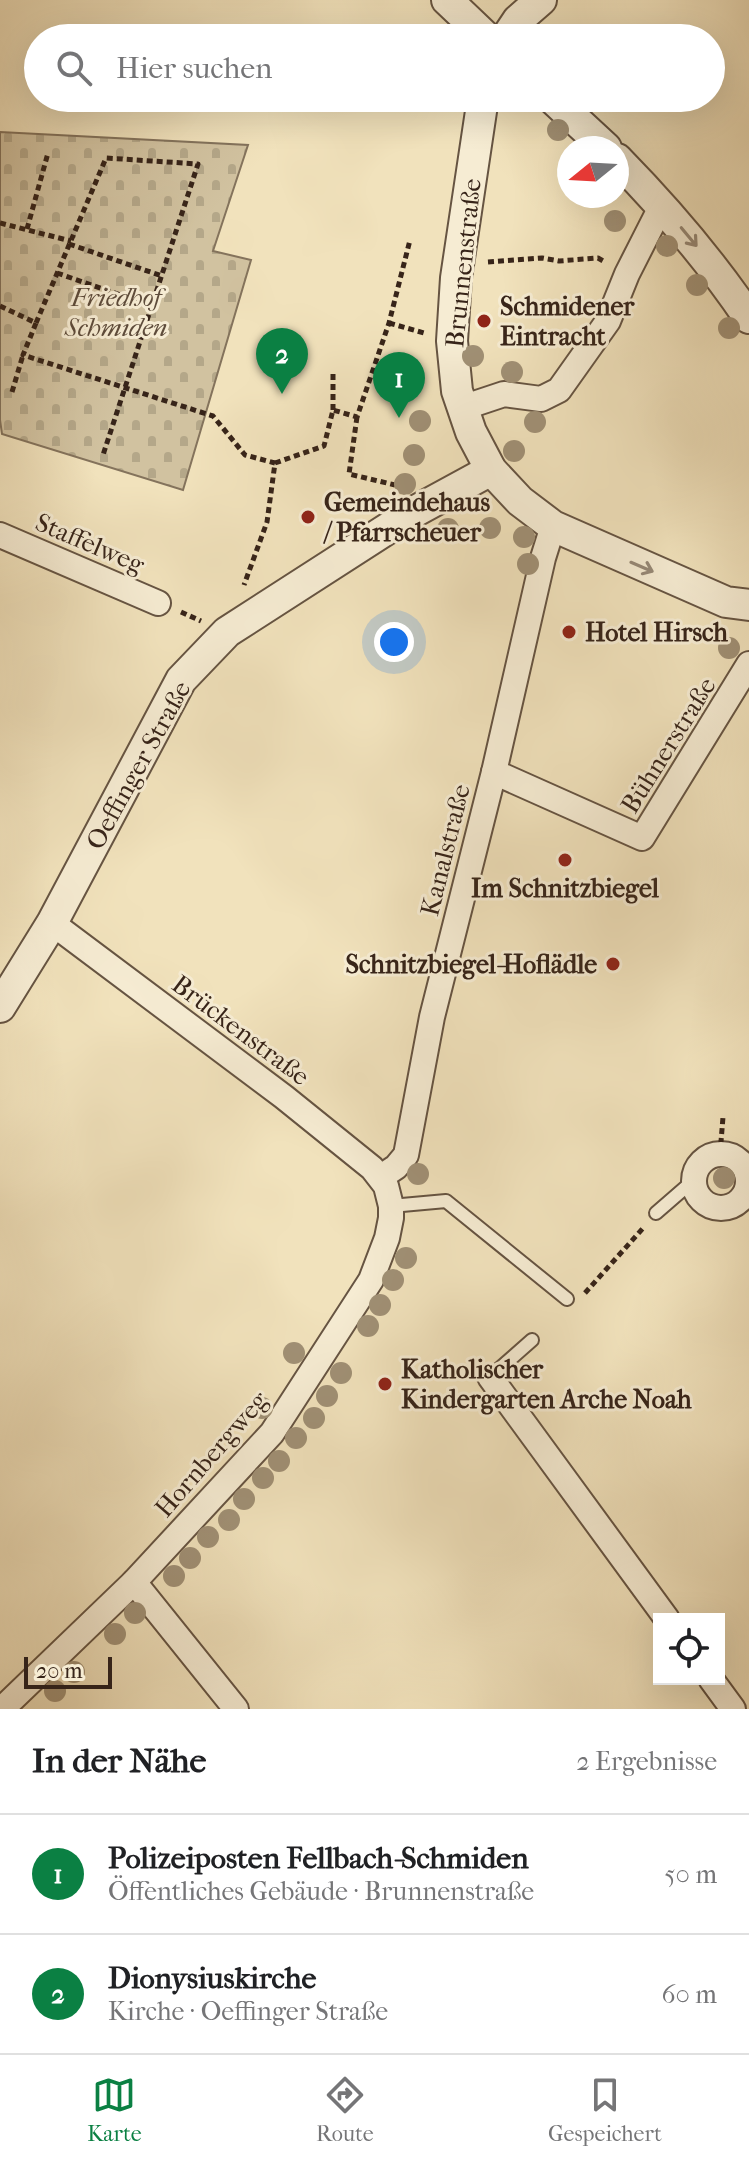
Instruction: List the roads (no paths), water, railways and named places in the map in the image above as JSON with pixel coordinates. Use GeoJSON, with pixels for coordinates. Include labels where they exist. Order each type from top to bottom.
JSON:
{"type":"FeatureCollection","features":[{"type":"Feature","properties":{"kind":"street"},"geometry":{"type":"LineString","coordinates":[[447,0],[472,24]]}},
{"type":"Feature","properties":{"kind":"street"},"geometry":{"type":"LineString","coordinates":[[515,24],[541,0]]}},
{"type":"Feature","properties":{"kind":"street","name":"Brunnenstraße"},"geometry":{"type":"LineString","coordinates":[[481,112],[460,256],[452,341],[457,391],[462,408],[491,470],[520,501],[553,526],[726,602],[749,605]]}},
{"type":"Feature","properties":{"kind":"street"},"geometry":{"type":"LineString","coordinates":[[567,112],[593,136]]}},
{"type":"Feature","properties":{"kind":"street"},"geometry":{"type":"LineString","coordinates":[[629,171],[719,273],[749,318]]}},
{"type":"Feature","properties":{"kind":"street"},"geometry":{"type":"LineString","coordinates":[[462,408],[504,394],[541,399],[559,390],[608,321],[627,274],[662,205]]}},
{"type":"Feature","properties":{"kind":"street","name":"Oeffinger Straße"},"geometry":{"type":"LineString","coordinates":[[0,1007],[52,923],[181,680],[227,632],[412,513],[491,470]]}},
{"type":"Feature","properties":{"kind":"street","name":"Kanalstraße"},"geometry":{"type":"LineString","coordinates":[[387,1191],[396,1167],[406,1155],[432,1017],[553,526]]}},
{"type":"Feature","properties":{"kind":"street","name":"Staffelweg"},"geometry":{"type":"LineString","coordinates":[[0,535],[158,603]]}},
{"type":"Feature","properties":{"kind":"street","name":"Bühnerstraße"},"geometry":{"type":"LineString","coordinates":[[494,772],[642,838],[749,664]]}},
{"type":"Feature","properties":{"kind":"street","name":"Brückenstraße"},"geometry":{"type":"LineString","coordinates":[[52,923],[284,1097],[387,1191]]}},
{"type":"Feature","properties":{"kind":"street"},"geometry":{"type":"LineString","coordinates":[[720,1154],[737,1158],[749,1179],[749,1187],[742,1200],[722,1209],[705,1204],[699,1198],[694,1180],[703,1160],[720,1154]]}},
{"type":"Feature","properties":{"kind":"street","name":"Hornbergweg"},"geometry":{"type":"LineString","coordinates":[[2,1709],[134,1582],[272,1433],[371,1280],[387,1238],[387,1191]]}},
{"type":"Feature","properties":{"kind":"street"},"geometry":{"type":"LineString","coordinates":[[490,1377],[663,1613]]}},
{"type":"Feature","properties":{"kind":"street"},"geometry":{"type":"LineString","coordinates":[[134,1582],[236,1709]]}},
{"type":"Feature","properties":{"kind":"street"},"geometry":{"type":"LineString","coordinates":[[715,1685],[733,1709]]}},
{"type":"Feature","properties":{"kind":"lane"},"geometry":{"type":"LineString","coordinates":[[656,1213],[694,1180]]}},
{"type":"Feature","properties":{"kind":"lane"},"geometry":{"type":"LineString","coordinates":[[387,1191],[446,1201],[567,1299]]}},
{"type":"Feature","properties":{"kind":"lane"},"geometry":{"type":"LineString","coordinates":[[490,1377],[532,1340]]}},
{"type":"Feature","properties":{"kind":"place","name":"Schmidener Eintracht"},"geometry":{"type":"Point","coordinates":[484,321]}},
{"type":"Feature","properties":{"kind":"place","name":"Dionysiuskirche"},"geometry":{"type":"Point","coordinates":[282,394]}},
{"type":"Feature","properties":{"kind":"place","name":"Polizeiposten Fellbach-Schmiden"},"geometry":{"type":"Point","coordinates":[399,418]}},
{"type":"Feature","properties":{"kind":"place","name":"Gemeindehaus / Pfarrscheuer"},"geometry":{"type":"Point","coordinates":[308,517]}},
{"type":"Feature","properties":{"kind":"place","name":"Hotel Hirsch"},"geometry":{"type":"Point","coordinates":[569,632]}},
{"type":"Feature","properties":{"kind":"place","name":"Im Schnitzbiegel"},"geometry":{"type":"Point","coordinates":[565,860]}},
{"type":"Feature","properties":{"kind":"place","name":"Schnitzbiegel-Hoflädle"},"geometry":{"type":"Point","coordinates":[613,964]}},
{"type":"Feature","properties":{"kind":"place","name":"Katholischer Kindergarten Arche Noah"},"geometry":{"type":"Point","coordinates":[385,1384]}},
{"type":"Feature","properties":{"kind":"park label","name":"Friedhof Schmiden"},"geometry":{"type":"Point","coordinates":[116,312]}}]}
